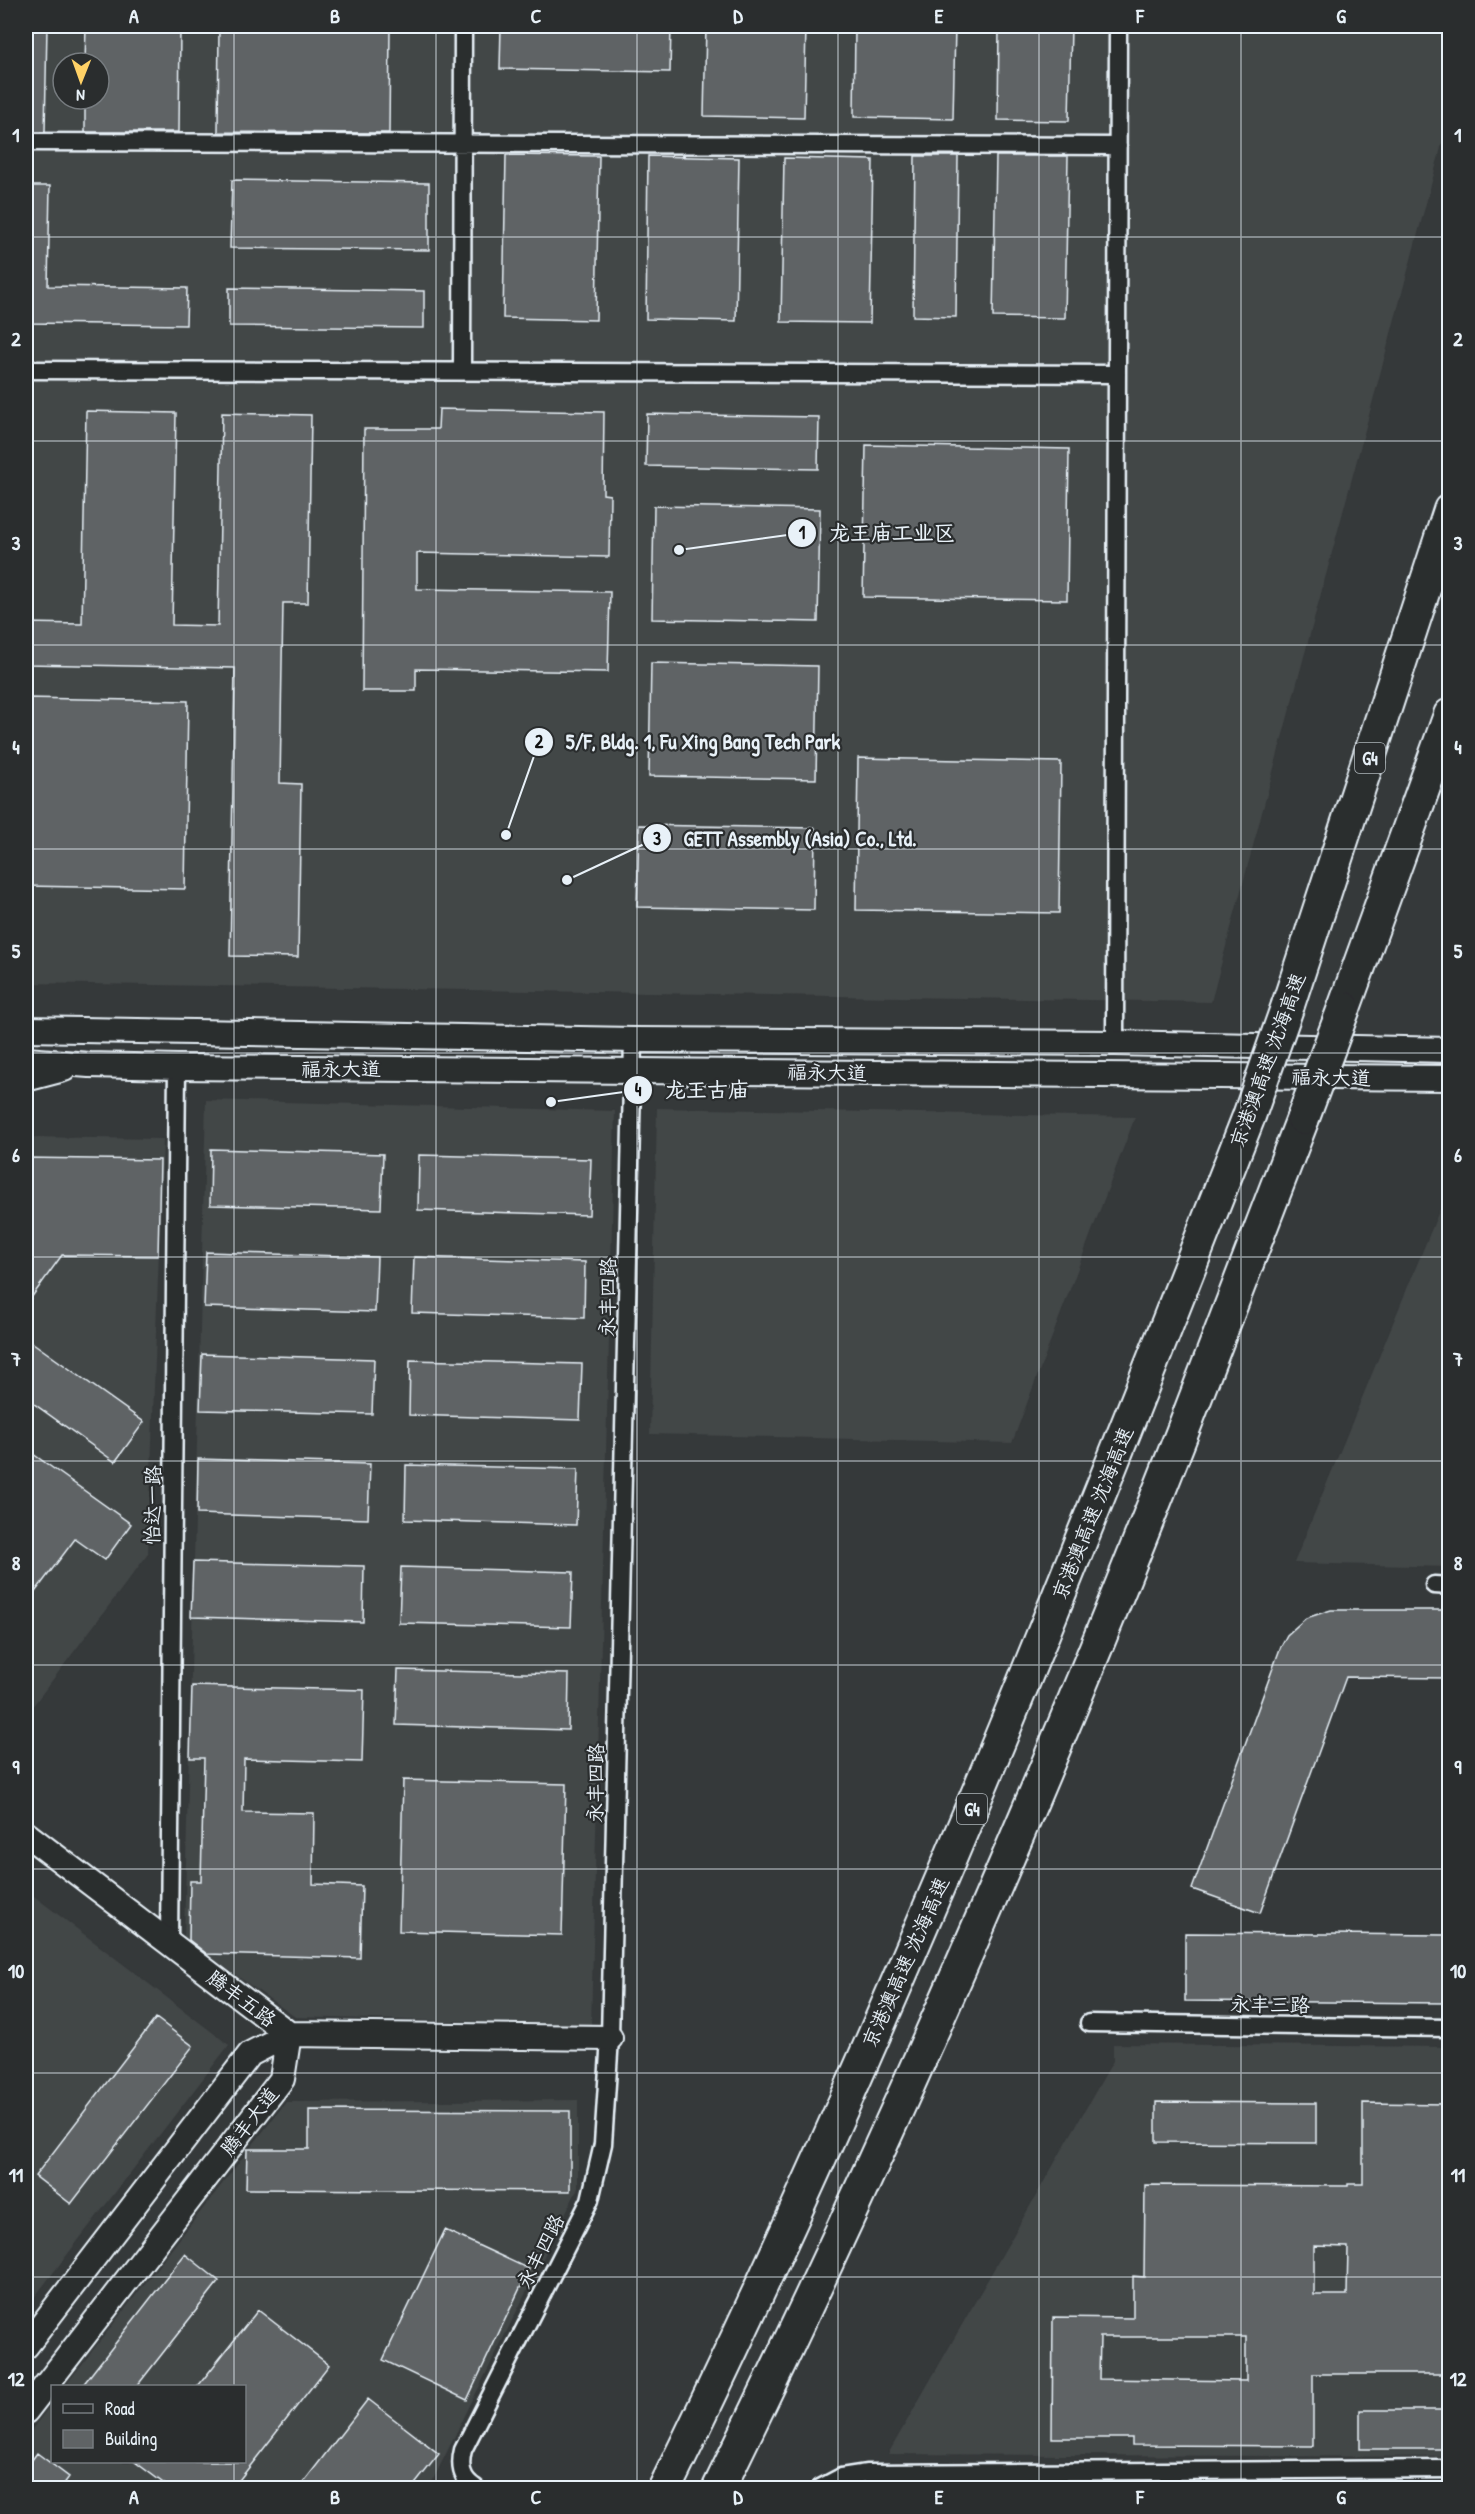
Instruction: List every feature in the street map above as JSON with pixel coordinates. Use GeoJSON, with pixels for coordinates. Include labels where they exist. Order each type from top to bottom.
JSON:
{"type":"FeatureCollection","features":[{"type":"Feature","properties":{"kind":"highway","name":"京港澳高速 沈海高速"},"geometry":{"type":"LineString","coordinates":[[665,2488],[721,2375],[845,2100],[993,1760],[1127,1428],[1249,1116],[1288,1005],[1449,510]]}},
{"type":"Feature","properties":{"kind":"highway"},"geometry":{"type":"LineString","coordinates":[[719,2488],[902,2099],[1041,1778],[1181,1436],[1344,1008],[1449,715]]}},
{"type":"Feature","properties":{"kind":"main road","name":"福永大道"},"geometry":{"type":"LineString","coordinates":[[26,1029],[633,1040],[1115,1043],[1449,1050]]}},
{"type":"Feature","properties":{"kind":"main road","name":"福永大道"},"geometry":{"type":"LineString","coordinates":[[26,1060],[89,1065],[177,1067],[1449,1078]]}},
{"type":"Feature","properties":{"kind":"main road"},"geometry":{"type":"LineString","coordinates":[[26,1079],[52,1071],[89,1065]]}},
{"type":"Feature","properties":{"kind":"main road","name":"腾丰五路"},"geometry":{"type":"LineString","coordinates":[[26,1834],[289,2034],[610,2038]]}},
{"type":"Feature","properties":{"kind":"main road","name":"腾丰大道"},"geometry":{"type":"LineString","coordinates":[[26,2346],[250,2054],[289,2034]]}},
{"type":"Feature","properties":{"kind":"main road","name":"腾丰大道"},"geometry":{"type":"LineString","coordinates":[[26,2411],[282,2079],[289,2034]]}},
{"type":"Feature","properties":{"kind":"street"},"geometry":{"type":"LineString","coordinates":[[462,371],[463,26]]}},
{"type":"Feature","properties":{"kind":"street"},"geometry":{"type":"LineString","coordinates":[[1115,1043],[1118,26]]}},
{"type":"Feature","properties":{"kind":"street"},"geometry":{"type":"LineString","coordinates":[[26,142],[1118,146]]}},
{"type":"Feature","properties":{"kind":"street"},"geometry":{"type":"LineString","coordinates":[[26,370],[1117,374]]}},
{"type":"Feature","properties":{"kind":"street","name":"永丰四路"},"geometry":{"type":"LineString","coordinates":[[476,2488],[467,2482],[462,2474],[460,2461],[463,2450],[590,2200],[603,2144],[610,2038],[633,1040]]}},
{"type":"Feature","properties":{"kind":"street","name":"怡达一路"},"geometry":{"type":"LineString","coordinates":[[169,1943],[177,1067]]}},
{"type":"Feature","properties":{"kind":"street","name":"永丰三路"},"geometry":{"type":"LineString","coordinates":[[1089,2024],[1449,2028]]}},
{"type":"Feature","properties":{"kind":"street"},"geometry":{"type":"LineString","coordinates":[[820,2488],[841,2477],[867,2473],[1449,2469]]}},
{"type":"Feature","properties":{"kind":"shaded area"},"geometry":{"type":"Polygon","coordinates":[[[26,26],[1449,26],[1449,118],[1211,1002],[26,983],[26,26]]]}},
{"type":"Feature","properties":{"kind":"shaded area"},"geometry":{"type":"Polygon","coordinates":[[[206,1100],[615,1111],[591,2025],[295,2017],[184,1938],[206,1100]]]}},
{"type":"Feature","properties":{"kind":"shaded area"},"geometry":{"type":"Polygon","coordinates":[[[657,1108],[1135,1117],[1012,1443],[650,1434],[657,1108]]]}},
{"type":"Feature","properties":{"kind":"shaded area"},"geometry":{"type":"Polygon","coordinates":[[[26,1137],[163,1139],[148,1554],[26,1715],[26,1137]]]}},
{"type":"Feature","properties":{"kind":"shaded area"},"geometry":{"type":"Polygon","coordinates":[[[1449,1187],[1449,1567],[1294,1563],[1449,1187]]]}},
{"type":"Feature","properties":{"kind":"shaded area"},"geometry":{"type":"Polygon","coordinates":[[[26,1890],[229,2045],[26,2308],[26,1890]]]}},
{"type":"Feature","properties":{"kind":"shaded area"},"geometry":{"type":"Polygon","coordinates":[[[1113,2044],[1449,2047],[1449,2457],[888,2454],[1113,2061],[1113,2044]]]}},
{"type":"Feature","properties":{"kind":"shaded area"},"geometry":{"type":"Polygon","coordinates":[[[578,2100],[578,2188],[429,2488],[26,2488],[26,2437],[51,2404],[51,2463],[246,2463],[246,2385],[66,2385],[286,2102],[578,2100]]]}},
{"type":"Feature","properties":{"kind":"building"},"geometry":{"type":"Polygon","coordinates":[[[26,26],[47,26],[45,132],[26,132],[26,26]]]}},
{"type":"Feature","properties":{"kind":"building"},"geometry":{"type":"Polygon","coordinates":[[[86,26],[180,26],[179,132],[85,132],[85,111],[111,111],[111,51],[85,51],[86,26]]]}},
{"type":"Feature","properties":{"kind":"building"},"geometry":{"type":"Polygon","coordinates":[[[219,26],[390,26],[389,133],[218,132],[219,26]]]}},
{"type":"Feature","properties":{"kind":"building"},"geometry":{"type":"Polygon","coordinates":[[[501,26],[671,26],[670,72],[500,69],[501,26]]]}},
{"type":"Feature","properties":{"kind":"building"},"geometry":{"type":"Polygon","coordinates":[[[706,26],[806,26],[804,118],[704,116],[706,26]]]}},
{"type":"Feature","properties":{"kind":"building"},"geometry":{"type":"Polygon","coordinates":[[[855,26],[955,26],[953,119],[854,117],[855,26]]]}},
{"type":"Feature","properties":{"kind":"building"},"geometry":{"type":"Polygon","coordinates":[[[999,26],[1071,26],[1069,121],[998,120],[999,26]]]}},
{"type":"Feature","properties":{"kind":"building"},"geometry":{"type":"Polygon","coordinates":[[[506,155],[599,156],[596,320],[503,318],[506,155]]]}},
{"type":"Feature","properties":{"kind":"building"},"geometry":{"type":"Polygon","coordinates":[[[648,156],[739,158],[736,321],[646,319],[648,156]]]}},
{"type":"Feature","properties":{"kind":"building"},"geometry":{"type":"Polygon","coordinates":[[[915,156],[958,156],[956,317],[913,316],[915,156]]]}},
{"type":"Feature","properties":{"kind":"building"},"geometry":{"type":"Polygon","coordinates":[[[996,156],[1068,156],[1065,318],[993,317],[996,156]]]}},
{"type":"Feature","properties":{"kind":"building"},"geometry":{"type":"Polygon","coordinates":[[[784,158],[873,160],[870,323],[781,322],[784,158]]]}},
{"type":"Feature","properties":{"kind":"building"},"geometry":{"type":"Polygon","coordinates":[[[232,180],[429,183],[429,250],[230,248],[232,180]]]}},
{"type":"Feature","properties":{"kind":"building"},"geometry":{"type":"Polygon","coordinates":[[[26,186],[50,186],[48,286],[187,288],[186,325],[26,323],[26,186]]]}},
{"type":"Feature","properties":{"kind":"building"},"geometry":{"type":"Polygon","coordinates":[[[229,288],[424,291],[424,328],[229,326],[229,288]]]}},
{"type":"Feature","properties":{"kind":"building"},"geometry":{"type":"Polygon","coordinates":[[[439,409],[604,412],[603,494],[610,495],[609,557],[417,553],[417,589],[610,592],[608,672],[416,669],[416,691],[362,691],[364,429],[438,429],[439,409]]]}},
{"type":"Feature","properties":{"kind":"building"},"geometry":{"type":"Polygon","coordinates":[[[86,411],[176,413],[172,625],[218,626],[222,413],[311,415],[308,603],[283,603],[280,783],[301,784],[298,957],[230,956],[235,668],[26,664],[26,623],[82,624],[86,411]]]}},
{"type":"Feature","properties":{"kind":"building"},"geometry":{"type":"Polygon","coordinates":[[[647,414],[819,417],[818,469],[646,466],[647,414]]]}},
{"type":"Feature","properties":{"kind":"building"},"geometry":{"type":"Polygon","coordinates":[[[866,445],[1069,449],[1067,600],[863,597],[866,445]]]}},
{"type":"Feature","properties":{"kind":"building"},"geometry":{"type":"Polygon","coordinates":[[[654,506],[820,509],[818,622],[652,619],[654,506]]]}},
{"type":"Feature","properties":{"kind":"building"},"geometry":{"type":"Polygon","coordinates":[[[651,663],[818,666],[816,779],[649,776],[651,663]]]}},
{"type":"Feature","properties":{"kind":"building"},"geometry":{"type":"Polygon","coordinates":[[[26,698],[188,701],[185,889],[26,886],[26,698]]]}},
{"type":"Feature","properties":{"kind":"building"},"geometry":{"type":"Polygon","coordinates":[[[858,758],[1061,762],[1059,913],[856,910],[858,758]]]}},
{"type":"Feature","properties":{"kind":"building"},"geometry":{"type":"Polygon","coordinates":[[[639,825],[815,828],[814,910],[637,907],[639,825]]]}},
{"type":"Feature","properties":{"kind":"building"},"geometry":{"type":"Polygon","coordinates":[[[211,1149],[383,1154],[381,1209],[210,1205],[211,1149]]]}},
{"type":"Feature","properties":{"kind":"building"},"geometry":{"type":"Polygon","coordinates":[[[419,1155],[591,1159],[589,1215],[418,1210],[419,1155]]]}},
{"type":"Feature","properties":{"kind":"building"},"geometry":{"type":"Polygon","coordinates":[[[26,1158],[160,1160],[158,1256],[62,1255],[26,1305],[26,1158]]]}},
{"type":"Feature","properties":{"kind":"building"},"geometry":{"type":"Polygon","coordinates":[[[206,1252],[377,1257],[375,1312],[204,1307],[206,1252]]]}},
{"type":"Feature","properties":{"kind":"building"},"geometry":{"type":"Polygon","coordinates":[[[414,1257],[585,1262],[584,1318],[412,1313],[414,1257]]]}},
{"type":"Feature","properties":{"kind":"building"},"geometry":{"type":"Polygon","coordinates":[[[26,1338],[144,1422],[115,1462],[26,1398],[26,1338]]]}},
{"type":"Feature","properties":{"kind":"building"},"geometry":{"type":"Polygon","coordinates":[[[202,1354],[374,1359],[372,1414],[200,1410],[202,1354]]]}},
{"type":"Feature","properties":{"kind":"building"},"geometry":{"type":"Polygon","coordinates":[[[410,1360],[582,1364],[580,1420],[409,1415],[410,1360]]]}},
{"type":"Feature","properties":{"kind":"building"},"geometry":{"type":"Polygon","coordinates":[[[26,1449],[131,1524],[105,1560],[75,1539],[26,1604],[26,1449]]]}},
{"type":"Feature","properties":{"kind":"building"},"geometry":{"type":"Polygon","coordinates":[[[198,1459],[370,1464],[368,1519],[197,1514],[198,1459]]]}},
{"type":"Feature","properties":{"kind":"building"},"geometry":{"type":"Polygon","coordinates":[[[406,1465],[578,1469],[576,1525],[405,1520],[406,1465]]]}},
{"type":"Feature","properties":{"kind":"building"},"geometry":{"type":"Polygon","coordinates":[[[193,1562],[364,1566],[363,1622],[191,1617],[193,1562]]]}},
{"type":"Feature","properties":{"kind":"building"},"geometry":{"type":"Polygon","coordinates":[[[401,1567],[573,1572],[571,1627],[399,1623],[401,1567]]]}},
{"type":"Feature","properties":{"kind":"building"},"geometry":{"type":"Polygon","coordinates":[[[1331,1610],[1449,1610],[1449,1678],[1346,1677],[1260,1913],[1192,1889],[1281,1646],[1287,1635],[1306,1618],[1331,1610]]]}},
{"type":"Feature","properties":{"kind":"building"},"geometry":{"type":"Polygon","coordinates":[[[398,1670],[569,1674],[568,1730],[396,1725],[398,1670]]]}},
{"type":"Feature","properties":{"kind":"building"},"geometry":{"type":"Polygon","coordinates":[[[192,1686],[364,1690],[362,1762],[244,1759],[243,1812],[314,1813],[313,1884],[362,1886],[360,1958],[207,1954],[189,1940],[190,1881],[201,1881],[204,1758],[190,1758],[192,1686]]]}},
{"type":"Feature","properties":{"kind":"building"},"geometry":{"type":"Polygon","coordinates":[[[403,1780],[566,1784],[562,1935],[399,1931],[403,1780]]]}},
{"type":"Feature","properties":{"kind":"building"},"geometry":{"type":"Polygon","coordinates":[[[1185,1933],[1446,1935],[1446,2003],[1185,2001],[1185,1933]]]}},
{"type":"Feature","properties":{"kind":"building"},"geometry":{"type":"Polygon","coordinates":[[[156,2018],[193,2046],[71,2204],[35,2176],[156,2018]]]}},
{"type":"Feature","properties":{"kind":"building"},"geometry":{"type":"Polygon","coordinates":[[[1156,2102],[1316,2103],[1316,2143],[1156,2142],[1156,2102]]]}},
{"type":"Feature","properties":{"kind":"building"},"geometry":{"type":"Polygon","coordinates":[[[1363,2103],[1449,2104],[1449,2374],[1313,2374],[1313,2446],[1132,2445],[1132,2438],[1052,2438],[1053,2317],[1133,2318],[1133,2276],[1144,2277],[1145,2185],[1348,2186],[1348,2184],[1363,2184],[1363,2103]],[[1314,2246],[1314,2295],[1347,2295],[1348,2247],[1314,2246]],[[1100,2337],[1099,2379],[1246,2381],[1246,2337],[1100,2337]]]}},
{"type":"Feature","properties":{"kind":"building"},"geometry":{"type":"Polygon","coordinates":[[[309,2110],[570,2111],[570,2191],[246,2189],[247,2149],[309,2149],[309,2110]]]}},
{"type":"Feature","properties":{"kind":"building"},"geometry":{"type":"Polygon","coordinates":[[[445,2230],[529,2269],[467,2400],[383,2360],[445,2230]]]}},
{"type":"Feature","properties":{"kind":"building"},"geometry":{"type":"Polygon","coordinates":[[[185,2254],[219,2281],[138,2385],[83,2385],[185,2254]]]}},
{"type":"Feature","properties":{"kind":"building"},"geometry":{"type":"Polygon","coordinates":[[[258,2310],[329,2365],[233,2488],[170,2488],[136,2463],[246,2463],[246,2385],[199,2385],[258,2310]]]}},
{"type":"Feature","properties":{"kind":"building"},"geometry":{"type":"Polygon","coordinates":[[[368,2399],[439,2454],[412,2488],[299,2488],[368,2399]]]}},
{"type":"Feature","properties":{"kind":"building"},"geometry":{"type":"Polygon","coordinates":[[[1360,2410],[1449,2410],[1449,2449],[1360,2449],[1360,2410]]]}},
{"type":"Feature","properties":{"kind":"building"},"geometry":{"type":"Polygon","coordinates":[[[37,2453],[69,2477],[61,2488],[26,2488],[26,2468],[37,2453]]]}},
{"type":"Feature","properties":{"kind":"place","name":"龙王庙工业区"},"geometry":{"type":"Point","coordinates":[679,550]}},
{"type":"Feature","properties":{"kind":"place","name":"5/F, Bldg. 1, Fu Xing Bang Tech Park"},"geometry":{"type":"Point","coordinates":[506,835]}},
{"type":"Feature","properties":{"kind":"place","name":"GETT Assembly (Asia) Co., Ltd."},"geometry":{"type":"Point","coordinates":[567,880]}},
{"type":"Feature","properties":{"kind":"place","name":"龙王古庙"},"geometry":{"type":"Point","coordinates":[551,1102]}}]}
